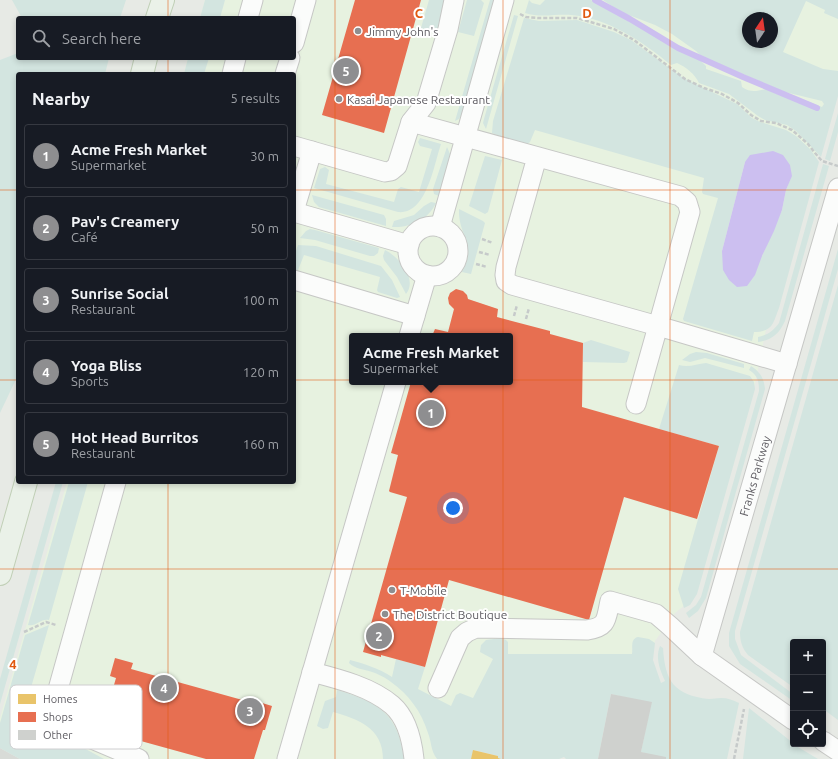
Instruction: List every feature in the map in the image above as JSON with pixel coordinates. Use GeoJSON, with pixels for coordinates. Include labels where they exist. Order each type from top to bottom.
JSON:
{"type":"FeatureCollection","features":[{"type":"Feature","properties":{"kind":"main road"},"geometry":{"type":"LineString","coordinates":[[158,16],[163,0]]}},
{"type":"Feature","properties":{"kind":"main road"},"geometry":{"type":"LineString","coordinates":[[142,72],[146,60]]}},
{"type":"Feature","properties":{"kind":"main road"},"geometry":{"type":"LineString","coordinates":[[0,574],[25,484]]}},
{"type":"Feature","properties":{"kind":"lane"},"geometry":{"type":"LineString","coordinates":[[249,16],[253,0]]}},
{"type":"Feature","properties":{"kind":"lane"},"geometry":{"type":"LineString","coordinates":[[296,36],[306,0]]}},
{"type":"Feature","properties":{"kind":"lane"},"geometry":{"type":"LineString","coordinates":[[296,147],[385,172],[397,166],[411,122],[426,103],[448,29],[454,0]]}},
{"type":"Feature","properties":{"kind":"lane"},"geometry":{"type":"LineString","coordinates":[[440,227],[504,0]]}},
{"type":"Feature","properties":{"kind":"lane"},"geometry":{"type":"LineString","coordinates":[[232,72],[236,60]]}},
{"type":"Feature","properties":{"kind":"lane"},"geometry":{"type":"LineString","coordinates":[[286,72],[289,60]]}},
{"type":"Feature","properties":{"kind":"lane"},"geometry":{"type":"LineString","coordinates":[[411,122],[680,196],[687,202],[690,212],[636,404]]}},
{"type":"Feature","properties":{"kind":"lane"},"geometry":{"type":"LineString","coordinates":[[296,205],[312,151]]}},
{"type":"Feature","properties":{"kind":"lane"},"geometry":{"type":"LineString","coordinates":[[537,157],[506,267],[506,281],[512,285],[787,364]]}},
{"type":"Feature","properties":{"kind":"lane","name":"Franks Parkway"},"geometry":{"type":"LineString","coordinates":[[702,656],[838,188]]}},
{"type":"Feature","properties":{"kind":"lane"},"geometry":{"type":"LineString","coordinates":[[296,213],[410,245]]}},
{"type":"Feature","properties":{"kind":"lane"},"geometry":{"type":"LineString","coordinates":[[431,226],[440,227],[453,235],[459,250],[454,266],[440,275],[432,276],[417,270],[412,264],[409,256],[410,245],[411,240],[416,233],[423,228],[431,226]]}},
{"type":"Feature","properties":{"kind":"lane"},"geometry":{"type":"LineString","coordinates":[[410,333],[427,274]]}},
{"type":"Feature","properties":{"kind":"lane"},"geometry":{"type":"LineString","coordinates":[[296,281],[415,316]]}},
{"type":"Feature","properties":{"kind":"lane"},"geometry":{"type":"LineString","coordinates":[[287,759],[395,385]]}},
{"type":"Feature","properties":{"kind":"lane"},"geometry":{"type":"LineString","coordinates":[[58,685],[115,484]]}},
{"type":"Feature","properties":{"kind":"lane"},"geometry":{"type":"LineString","coordinates":[[438,688],[460,638],[467,632],[476,628],[587,630],[597,628],[605,622],[610,601],[656,614],[702,656],[790,718]]}},
{"type":"Feature","properties":{"kind":"lane"},"geometry":{"type":"LineString","coordinates":[[312,672],[375,693],[393,706],[405,722],[412,743],[414,759]]}},
{"type":"Feature","properties":{"kind":"lane"},"geometry":{"type":"LineString","coordinates":[[826,743],[838,751]]}},
{"type":"Feature","properties":{"kind":"lane"},"geometry":{"type":"LineString","coordinates":[[115,749],[139,759]]}},
{"type":"Feature","properties":{"kind":"path"},"geometry":{"type":"LineString","coordinates":[[520,14],[526,17],[538,18],[577,18],[614,30],[634,40],[685,79],[738,103],[751,115],[761,121],[776,124],[792,130],[808,144],[822,161],[838,166]]}},
{"type":"Feature","properties":{"kind":"path"},"geometry":{"type":"LineString","coordinates":[[24,632],[46,622],[60,626]]}},
{"type":"Feature","properties":{"kind":"path"},"geometry":{"type":"LineString","coordinates":[[734,759],[748,689]]}},
{"type":"Feature","properties":{"kind":"shaded area"},"geometry":{"type":"Polygon","coordinates":[[[12,0],[126,0],[121,16],[21,16],[12,0]]]}},
{"type":"Feature","properties":{"kind":"shaded area"},"geometry":{"type":"Polygon","coordinates":[[[205,0],[838,0],[838,75],[828,119],[765,334],[755,384],[695,597],[675,613],[655,641],[650,664],[451,759],[24,759],[0,747],[0,718],[66,484],[296,484],[296,72],[184,72],[188,60],[296,60],[296,16],[201,16],[205,0]]]}},
{"type":"Feature","properties":{"kind":"shaded area"},"geometry":{"type":"Polygon","coordinates":[[[205,0],[225,0],[221,16],[201,16],[205,0]]]}},
{"type":"Feature","properties":{"kind":"shaded area"},"geometry":{"type":"Polygon","coordinates":[[[429,0],[447,0],[437,33],[421,28],[429,0]]]}},
{"type":"Feature","properties":{"kind":"shaded area"},"geometry":{"type":"Polygon","coordinates":[[[467,0],[481,0],[484,3],[474,36],[458,32],[467,0]]]}},
{"type":"Feature","properties":{"kind":"shaded area"},"geometry":{"type":"Polygon","coordinates":[[[490,0],[495,0],[462,114],[459,119],[455,121],[490,0]]]}},
{"type":"Feature","properties":{"kind":"shaded area"},"geometry":{"type":"Polygon","coordinates":[[[529,0],[532,3],[540,5],[545,0],[591,0],[634,23],[659,34],[699,59],[706,66],[706,69],[741,81],[742,87],[745,89],[754,91],[766,89],[777,94],[792,95],[822,107],[824,104],[822,101],[785,92],[705,60],[696,51],[672,34],[655,25],[621,12],[603,0],[838,0],[838,19],[824,13],[825,10],[806,1],[783,52],[823,69],[838,71],[838,96],[821,157],[796,131],[787,125],[765,120],[729,94],[699,83],[693,74],[684,67],[677,63],[671,65],[637,40],[612,26],[585,17],[571,15],[542,16],[525,13],[529,0]]]}},
{"type":"Feature","properties":{"kind":"shaded area"},"geometry":{"type":"Polygon","coordinates":[[[514,15],[518,16],[486,129],[483,123],[514,15]]]}},
{"type":"Feature","properties":{"kind":"shaded area"},"geometry":{"type":"Polygon","coordinates":[[[524,18],[539,21],[577,20],[614,32],[631,40],[683,78],[737,104],[752,118],[786,130],[796,136],[810,149],[819,162],[779,308],[771,326],[760,332],[754,332],[752,341],[684,321],[683,319],[718,198],[703,194],[704,178],[535,130],[530,142],[527,144],[514,141],[492,133],[493,121],[524,18]],[[745,162],[722,251],[762,256],[782,210],[786,190],[792,175],[745,162]]]}},
{"type":"Feature","properties":{"kind":"shaded area"},"geometry":{"type":"Polygon","coordinates":[[[16,54],[16,60],[108,60],[106,72],[16,72],[16,379],[0,413],[0,60],[16,54]]]}},
{"type":"Feature","properties":{"kind":"shaded area"},"geometry":{"type":"Polygon","coordinates":[[[188,60],[208,60],[205,72],[184,72],[188,60]]]}},
{"type":"Feature","properties":{"kind":"shaded area"},"geometry":{"type":"Polygon","coordinates":[[[838,113],[838,132],[830,161],[825,159],[838,113]]]}},
{"type":"Feature","properties":{"kind":"shaded area"},"geometry":{"type":"Polygon","coordinates":[[[420,138],[441,144],[428,187],[423,197],[408,211],[398,212],[314,188],[320,169],[325,167],[329,170],[326,184],[394,202],[398,189],[401,187],[419,192],[432,149],[420,146],[418,142],[420,138]]]}},
{"type":"Feature","properties":{"kind":"shaded area"},"geometry":{"type":"Polygon","coordinates":[[[447,147],[450,154],[439,196],[434,194],[433,189],[447,147]]]}},
{"type":"Feature","properties":{"kind":"shaded area"},"geometry":{"type":"Polygon","coordinates":[[[773,151],[783,155],[790,165],[792,176],[786,190],[782,210],[755,275],[747,286],[737,287],[729,280],[723,270],[722,251],[745,162],[750,155],[773,151]]]}},
{"type":"Feature","properties":{"kind":"shaded area"},"geometry":{"type":"Polygon","coordinates":[[[485,156],[502,160],[488,212],[485,214],[469,206],[485,156]]]}},
{"type":"Feature","properties":{"kind":"shaded area"},"geometry":{"type":"Polygon","coordinates":[[[823,164],[829,166],[785,321],[774,336],[767,340],[758,342],[758,337],[770,332],[779,323],[823,164]]]}},
{"type":"Feature","properties":{"kind":"shaded area"},"geometry":{"type":"Polygon","coordinates":[[[312,195],[384,215],[386,219],[386,226],[319,207],[314,202],[312,195]]]}},
{"type":"Feature","properties":{"kind":"shaded area"},"geometry":{"type":"Polygon","coordinates":[[[431,202],[436,203],[433,209],[418,222],[405,226],[392,227],[394,221],[414,215],[431,202]]]}},
{"type":"Feature","properties":{"kind":"shaded area"},"geometry":{"type":"Polygon","coordinates":[[[459,209],[485,223],[471,274],[462,272],[468,254],[468,247],[459,219],[459,209]]]}},
{"type":"Feature","properties":{"kind":"shaded area"},"geometry":{"type":"Polygon","coordinates":[[[310,229],[379,248],[378,253],[374,256],[370,256],[315,240],[300,238],[310,229]]]}},
{"type":"Feature","properties":{"kind":"shaded area"},"geometry":{"type":"Polygon","coordinates":[[[298,245],[316,246],[381,266],[392,280],[400,297],[397,298],[378,292],[377,290],[380,277],[304,255],[298,270],[296,270],[296,251],[298,245]]]}},
{"type":"Feature","properties":{"kind":"shaded area"},"geometry":{"type":"Polygon","coordinates":[[[838,249],[838,269],[735,631],[735,639],[741,655],[790,692],[790,699],[740,664],[729,646],[729,633],[838,249]]]}},
{"type":"Feature","properties":{"kind":"shaded area"},"geometry":{"type":"Polygon","coordinates":[[[385,250],[401,263],[408,275],[410,282],[406,294],[397,277],[384,260],[383,256],[385,250]]]}},
{"type":"Feature","properties":{"kind":"shaded area"},"geometry":{"type":"Polygon","coordinates":[[[838,285],[838,720],[826,711],[826,639],[790,639],[790,685],[748,655],[744,650],[740,638],[740,632],[838,285]]]}},
{"type":"Feature","properties":{"kind":"shaded area"},"geometry":{"type":"Polygon","coordinates":[[[591,340],[630,352],[627,362],[583,362],[583,343],[591,340]]]}},
{"type":"Feature","properties":{"kind":"shaded area"},"geometry":{"type":"Polygon","coordinates":[[[696,352],[707,353],[744,364],[744,368],[705,358],[690,362],[682,360],[690,354],[696,352]]]}},
{"type":"Feature","properties":{"kind":"shaded area"},"geometry":{"type":"Polygon","coordinates":[[[706,363],[750,376],[754,382],[755,389],[697,594],[690,605],[684,608],[678,589],[719,446],[659,429],[679,365],[689,366],[706,363]]]}},
{"type":"Feature","properties":{"kind":"shaded area"},"geometry":{"type":"Polygon","coordinates":[[[751,366],[761,376],[765,389],[706,598],[698,611],[689,618],[686,613],[696,605],[701,597],[759,391],[757,379],[749,370],[751,366]]]}},
{"type":"Feature","properties":{"kind":"shaded area"},"geometry":{"type":"Polygon","coordinates":[[[55,484],[62,484],[0,704],[0,679],[55,484]]]}},
{"type":"Feature","properties":{"kind":"shaded area"},"geometry":{"type":"Polygon","coordinates":[[[68,484],[87,484],[49,620],[43,620],[34,625],[28,625],[68,484]]]}},
{"type":"Feature","properties":{"kind":"shaded area"},"geometry":{"type":"Polygon","coordinates":[[[49,625],[32,685],[11,685],[25,635],[49,625]]]}},
{"type":"Feature","properties":{"kind":"shaded area"},"geometry":{"type":"Polygon","coordinates":[[[638,637],[649,639],[655,643],[653,660],[661,683],[665,681],[658,659],[660,646],[663,648],[664,660],[669,678],[680,690],[697,697],[709,699],[726,698],[739,703],[727,759],[666,759],[641,752],[651,703],[611,694],[598,759],[566,759],[564,757],[559,759],[502,759],[498,758],[498,756],[474,750],[471,759],[437,759],[433,752],[422,718],[409,698],[397,687],[379,675],[357,668],[349,663],[350,660],[366,665],[382,671],[392,677],[396,659],[425,667],[418,689],[451,706],[456,695],[460,693],[473,698],[493,659],[480,652],[481,645],[486,640],[501,638],[506,640],[508,642],[508,654],[632,654],[633,641],[638,637]]]}},
{"type":"Feature","properties":{"kind":"shaded area"},"geometry":{"type":"Polygon","coordinates":[[[10,688],[10,749],[86,749],[104,759],[20,759],[0,748],[0,723],[10,688]]]}},
{"type":"Feature","properties":{"kind":"shaded area"},"geometry":{"type":"Polygon","coordinates":[[[337,690],[364,699],[384,712],[397,730],[404,759],[383,759],[382,748],[374,732],[367,726],[351,718],[333,712],[328,728],[323,729],[317,726],[325,701],[336,697],[337,690]]]}},
{"type":"Feature","properties":{"kind":"shaded area"},"geometry":{"type":"Polygon","coordinates":[[[749,708],[790,741],[790,747],[798,747],[818,759],[743,759],[749,708]]]}},
{"type":"Feature","properties":{"kind":"shaded area"},"geometry":{"type":"Polygon","coordinates":[[[0,748],[20,759],[0,759],[0,748]]]}},
{"type":"Feature","properties":{"kind":"building: Homes"},"geometry":{"type":"Polygon","coordinates":[[[473,750],[498,756],[498,758],[501,759],[471,759],[473,750]]]}},
{"type":"Feature","properties":{"kind":"building: Shops"},"geometry":{"type":"Polygon","coordinates":[[[355,0],[421,0],[384,133],[322,115],[355,0]]]}},
{"type":"Feature","properties":{"kind":"building: Shops"},"geometry":{"type":"Polygon","coordinates":[[[456,289],[463,291],[467,295],[468,299],[498,309],[497,317],[550,331],[550,334],[583,343],[582,407],[719,446],[697,519],[624,497],[589,620],[449,580],[425,667],[381,655],[381,657],[363,652],[407,497],[389,491],[398,455],[391,453],[410,385],[513,385],[513,333],[433,333],[435,329],[448,332],[454,309],[449,304],[448,298],[450,293],[456,289]]]}},
{"type":"Feature","properties":{"kind":"building: Shops"},"geometry":{"type":"Polygon","coordinates":[[[115,658],[133,663],[131,669],[246,701],[246,698],[272,706],[254,759],[206,759],[142,741],[142,685],[114,685],[116,678],[110,676],[115,658]]]}},
{"type":"Feature","properties":{"kind":"building: Other"},"geometry":{"type":"Polygon","coordinates":[[[611,694],[652,702],[641,752],[666,757],[666,759],[598,759],[611,694]]]}},
{"type":"Feature","properties":{"kind":"waterway"},"geometry":{"type":"LineString","coordinates":[[595,0],[678,48],[817,108]]}},
{"type":"Feature","properties":{"kind":"place","name":"Jimmy John's"},"geometry":{"type":"Point","coordinates":[358,31]}},
{"type":"Feature","properties":{"kind":"place","name":"Hot Head Burritos"},"geometry":{"type":"Point","coordinates":[346,71]}},
{"type":"Feature","properties":{"kind":"place","name":"Kasai Japanese Restaurant"},"geometry":{"type":"Point","coordinates":[339,99]}},
{"type":"Feature","properties":{"kind":"place","name":"Acme Fresh Market"},"geometry":{"type":"Point","coordinates":[431,413]}},
{"type":"Feature","properties":{"kind":"place","name":"T-Mobile"},"geometry":{"type":"Point","coordinates":[392,590]}},
{"type":"Feature","properties":{"kind":"place","name":"The District Boutique"},"geometry":{"type":"Point","coordinates":[385,614]}},
{"type":"Feature","properties":{"kind":"place","name":"Pav's Creamery"},"geometry":{"type":"Point","coordinates":[379,636]}},
{"type":"Feature","properties":{"kind":"place","name":"Yoga Bliss"},"geometry":{"type":"Point","coordinates":[164,688]}},
{"type":"Feature","properties":{"kind":"place","name":"Sunrise Social"},"geometry":{"type":"Point","coordinates":[250,711]}}]}
